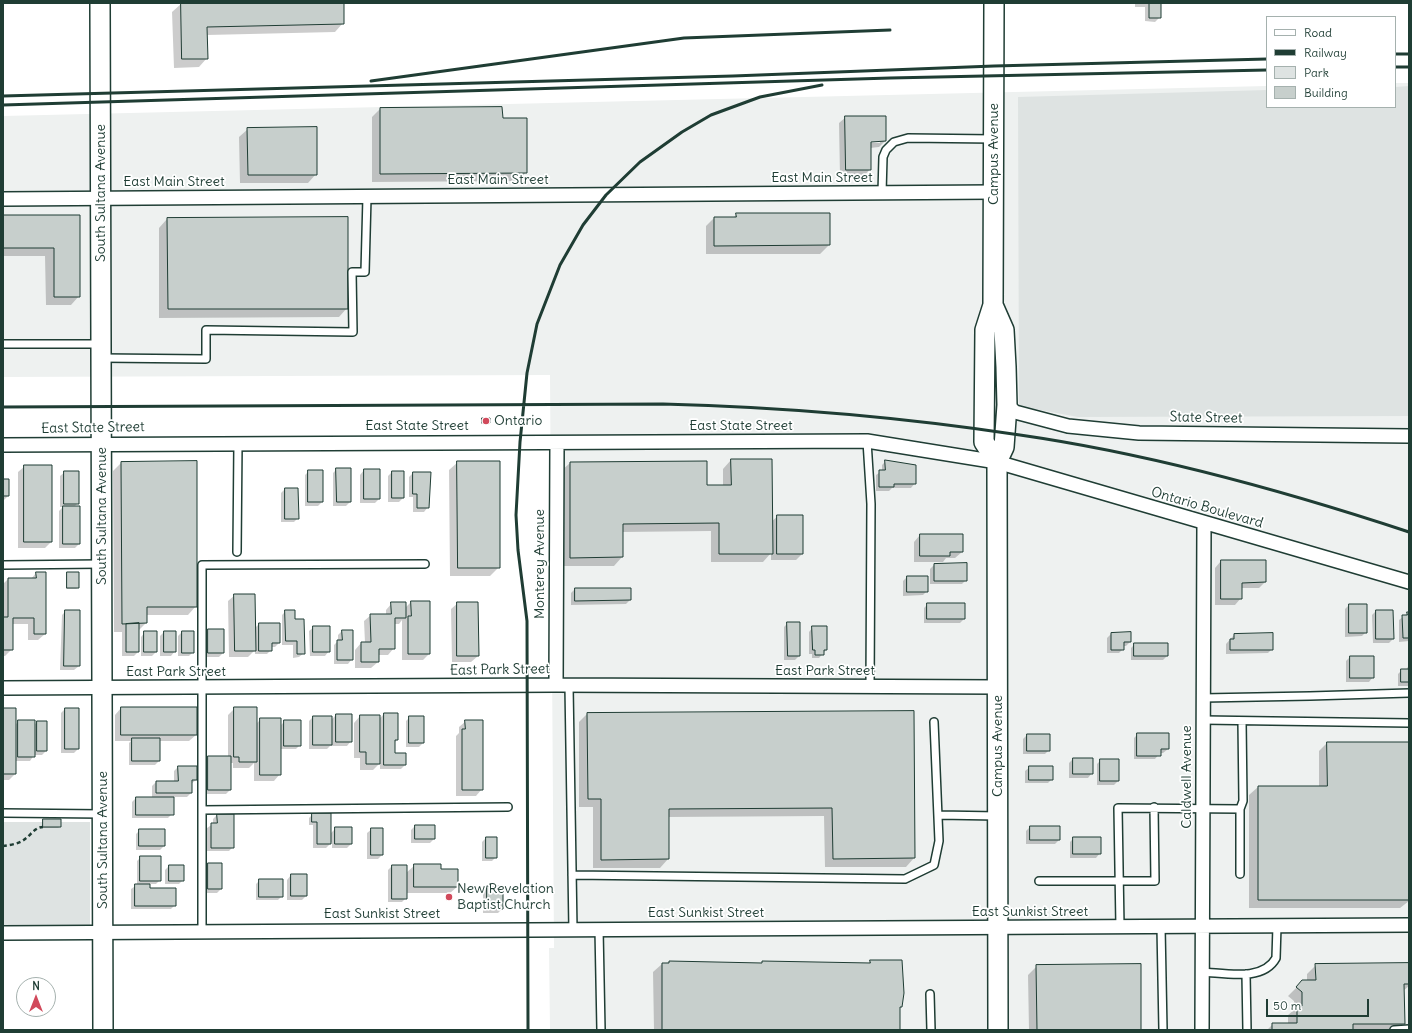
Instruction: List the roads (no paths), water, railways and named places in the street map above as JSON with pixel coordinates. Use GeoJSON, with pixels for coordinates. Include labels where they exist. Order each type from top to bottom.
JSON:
{"type":"FeatureCollection","features":[{"type":"Feature","properties":{"kind":"street","name":"South Sultana Avenue"},"geometry":{"type":"LineString","coordinates":[[100,3],[104,932],[103,1030]]}},
{"type":"Feature","properties":{"kind":"street","name":"Campus Avenue"},"geometry":{"type":"LineString","coordinates":[[994,3],[993,305],[985,330],[984,442],[997,462]]}},
{"type":"Feature","properties":{"kind":"street","name":"East Main Street"},"geometry":{"type":"LineString","coordinates":[[3,199],[994,192]]}},
{"type":"Feature","properties":{"kind":"street","name":"Campus Avenue"},"geometry":{"type":"LineString","coordinates":[[993,305],[1004,330],[1007,405],[1004,447],[997,462],[999,816],[998,1030]]}},
{"type":"Feature","properties":{"kind":"street","name":"State Street"},"geometry":{"type":"LineString","coordinates":[[1007,405],[1015,412],[1068,426],[1139,433],[1409,436]]}},
{"type":"Feature","properties":{"kind":"street","name":"East State Street"},"geometry":{"type":"LineString","coordinates":[[3,445],[867,441],[997,462]]}},
{"type":"Feature","properties":{"kind":"street","name":"Monterey Avenue"},"geometry":{"type":"LineString","coordinates":[[556,685],[557,443]]}},
{"type":"Feature","properties":{"kind":"street","name":"Ontario Boulevard"},"geometry":{"type":"LineString","coordinates":[[997,462],[1204,524],[1409,582]]}},
{"type":"Feature","properties":{"kind":"street","name":"Caldwell Avenue"},"geometry":{"type":"LineString","coordinates":[[1202,1030],[1204,524]]}},
{"type":"Feature","properties":{"kind":"street","name":"East Park Street"},"geometry":{"type":"LineString","coordinates":[[3,688],[556,685],[998,687]]}},
{"type":"Feature","properties":{"kind":"street","name":"East Sunkist Street"},"geometry":{"type":"LineString","coordinates":[[3,933],[1409,925]]}},
{"type":"Feature","properties":{"kind":"lane"},"geometry":{"type":"LineString","coordinates":[[882,193],[883,157],[886,150],[894,142],[908,138],[994,139]]}},
{"type":"Feature","properties":{"kind":"lane"},"geometry":{"type":"LineString","coordinates":[[3,344],[206,359],[206,330],[353,332],[352,272],[365,272],[367,197]]}},
{"type":"Feature","properties":{"kind":"lane"},"geometry":{"type":"LineString","coordinates":[[867,441],[871,504],[870,687]]}},
{"type":"Feature","properties":{"kind":"lane"},"geometry":{"type":"LineString","coordinates":[[237,552],[238,443]]}},
{"type":"Feature","properties":{"kind":"lane"},"geometry":{"type":"LineString","coordinates":[[3,565],[102,564]]}},
{"type":"Feature","properties":{"kind":"lane"},"geometry":{"type":"LineString","coordinates":[[202,932],[202,564],[425,564]]}},
{"type":"Feature","properties":{"kind":"lane"},"geometry":{"type":"LineString","coordinates":[[569,686],[573,930]]}},
{"type":"Feature","properties":{"kind":"lane"},"geometry":{"type":"LineString","coordinates":[[1203,698],[1409,692]]}},
{"type":"Feature","properties":{"kind":"lane"},"geometry":{"type":"LineString","coordinates":[[1203,720],[1409,723]]}},
{"type":"Feature","properties":{"kind":"lane"},"geometry":{"type":"LineString","coordinates":[[1240,874],[1242,721]]}},
{"type":"Feature","properties":{"kind":"lane"},"geometry":{"type":"LineString","coordinates":[[572,875],[905,880],[934,865],[939,841],[934,722]]}},
{"type":"Feature","properties":{"kind":"lane"},"geometry":{"type":"LineString","coordinates":[[202,810],[508,807]]}},
{"type":"Feature","properties":{"kind":"lane"},"geometry":{"type":"LineString","coordinates":[[1120,927],[1118,808],[1154,807],[1240,809]]}},
{"type":"Feature","properties":{"kind":"lane"},"geometry":{"type":"LineString","coordinates":[[1039,881],[1155,881],[1154,807]]}},
{"type":"Feature","properties":{"kind":"lane"},"geometry":{"type":"LineString","coordinates":[[3,813],[103,814]]}},
{"type":"Feature","properties":{"kind":"lane"},"geometry":{"type":"LineString","coordinates":[[938,815],[999,816]]}},
{"type":"Feature","properties":{"kind":"lane"},"geometry":{"type":"LineString","coordinates":[[1202,972],[1246,974],[1265,970],[1274,962],[1276,958],[1277,926]]}},
{"type":"Feature","properties":{"kind":"lane"},"geometry":{"type":"LineString","coordinates":[[1161,927],[1163,1030]]}},
{"type":"Feature","properties":{"kind":"lane"},"geometry":{"type":"LineString","coordinates":[[599,929],[601,1030]]}},
{"type":"Feature","properties":{"kind":"lane"},"geometry":{"type":"LineString","coordinates":[[1246,974],[1247,1030]]}},
{"type":"Feature","properties":{"kind":"lane"},"geometry":{"type":"LineString","coordinates":[[930,994],[931,1030]]}},
{"type":"Feature","properties":{"kind":"lane"},"geometry":{"type":"LineString","coordinates":[[1394,1030],[1409,1029]]}},
{"type":"Feature","properties":{"kind":"railway"},"geometry":{"type":"LineString","coordinates":[[371,81],[684,38],[890,30]]}},
{"type":"Feature","properties":{"kind":"railway"},"geometry":{"type":"LineString","coordinates":[[1396,54],[1409,54]]}},
{"type":"Feature","properties":{"kind":"railway"},"geometry":{"type":"LineString","coordinates":[[3,96],[733,76],[994,66],[1266,59]]}},
{"type":"Feature","properties":{"kind":"railway"},"geometry":{"type":"LineString","coordinates":[[1396,67],[1409,67]]}},
{"type":"Feature","properties":{"kind":"railway"},"geometry":{"type":"LineString","coordinates":[[3,105],[890,78],[1266,70]]}},
{"type":"Feature","properties":{"kind":"railway"},"geometry":{"type":"LineString","coordinates":[[528,1030],[527,621],[518,550],[516,515],[520,442],[527,373],[537,324],[560,265],[583,225],[606,195],[640,162],[682,132],[711,115],[760,97],[822,85]]}},
{"type":"Feature","properties":{"kind":"railway"},"geometry":{"type":"LineString","coordinates":[[3,407],[663,404],[708,405],[842,414],[931,423],[1020,435],[1119,452],[1265,488],[1409,532]]}},
{"type":"Feature","properties":{"kind":"place","name":"Ontario"},"geometry":{"type":"Point","coordinates":[486,421]}},
{"type":"Feature","properties":{"kind":"place","name":"New Revelation Baptist Church"},"geometry":{"type":"Point","coordinates":[449,897]}}]}
